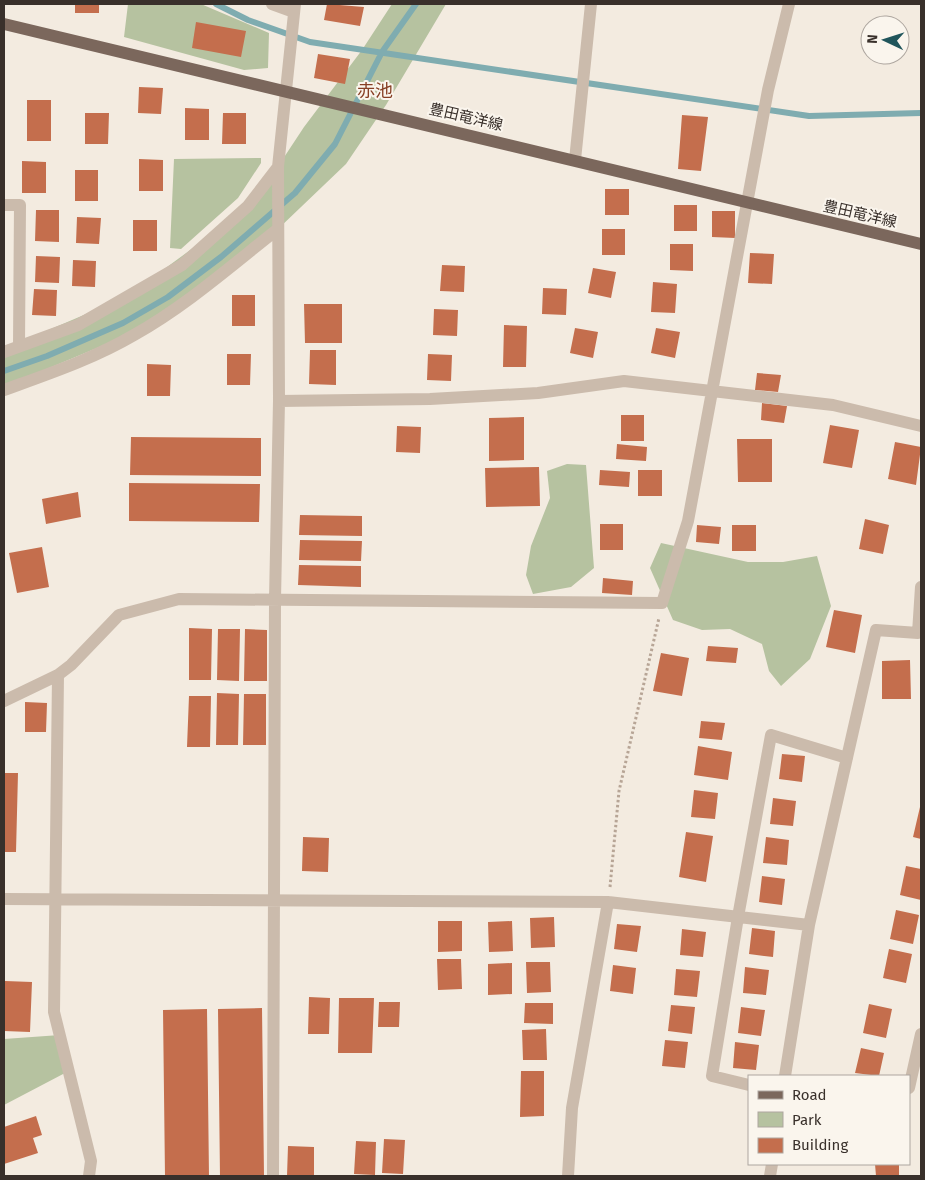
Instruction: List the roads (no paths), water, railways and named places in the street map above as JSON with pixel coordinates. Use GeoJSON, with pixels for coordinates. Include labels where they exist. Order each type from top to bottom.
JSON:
{"type":"FeatureCollection","features":[{"type":"Feature","properties":{"kind":"main road","name":"豊田竜洋線"},"geometry":{"type":"LineString","coordinates":[[4,24],[575,160],[747,204],[921,244]]}},
{"type":"Feature","properties":{"kind":"street"},"geometry":{"type":"LineString","coordinates":[[272,4],[295,8],[278,167],[279,401],[275,600],[275,899],[272,1176]]}},
{"type":"Feature","properties":{"kind":"street"},"geometry":{"type":"LineString","coordinates":[[575,160],[591,4]]}},
{"type":"Feature","properties":{"kind":"street"},"geometry":{"type":"LineString","coordinates":[[4,701],[58,675],[72,665],[119,615],[179,599],[662,603],[688,521],[768,90],[789,4]]}},
{"type":"Feature","properties":{"kind":"street"},"geometry":{"type":"LineString","coordinates":[[4,352],[78,325],[182,265],[248,206],[278,167]]}},
{"type":"Feature","properties":{"kind":"street"},"geometry":{"type":"LineString","coordinates":[[4,205],[20,205],[19,346]]}},
{"type":"Feature","properties":{"kind":"street"},"geometry":{"type":"LineString","coordinates":[[4,390],[64,368],[134,335],[197,292],[278,229]]}},
{"type":"Feature","properties":{"kind":"street"},"geometry":{"type":"LineString","coordinates":[[279,401],[430,398],[538,393],[624,381],[833,405],[921,426]]}},
{"type":"Feature","properties":{"kind":"street"},"geometry":{"type":"LineString","coordinates":[[785,1075],[809,925],[876,630],[918,633],[921,587]]}},
{"type":"Feature","properties":{"kind":"street"},"geometry":{"type":"LineString","coordinates":[[58,675],[54,1012],[91,1161],[89,1176]]}},
{"type":"Feature","properties":{"kind":"street"},"geometry":{"type":"LineString","coordinates":[[748,1085],[712,1076],[771,735],[847,758]]}},
{"type":"Feature","properties":{"kind":"street"},"geometry":{"type":"LineString","coordinates":[[4,899],[608,902],[809,925]]}},
{"type":"Feature","properties":{"kind":"street"},"geometry":{"type":"LineString","coordinates":[[568,1176],[572,1108],[608,902]]}},
{"type":"Feature","properties":{"kind":"street"},"geometry":{"type":"LineString","coordinates":[[910,1084],[921,1034]]}},
{"type":"Feature","properties":{"kind":"waterway"},"geometry":{"type":"LineString","coordinates":[[216,4],[248,20],[310,42],[809,116],[921,113]]}},
{"type":"Feature","properties":{"kind":"waterway"},"geometry":{"type":"LineString","coordinates":[[4,371],[47,356],[123,323],[168,297],[221,257],[295,193],[335,144],[382,52],[416,4]]}},
{"type":"Feature","properties":{"kind":"district","name":"赤池"},"geometry":{"type":"Point","coordinates":[375,91]}}]}
